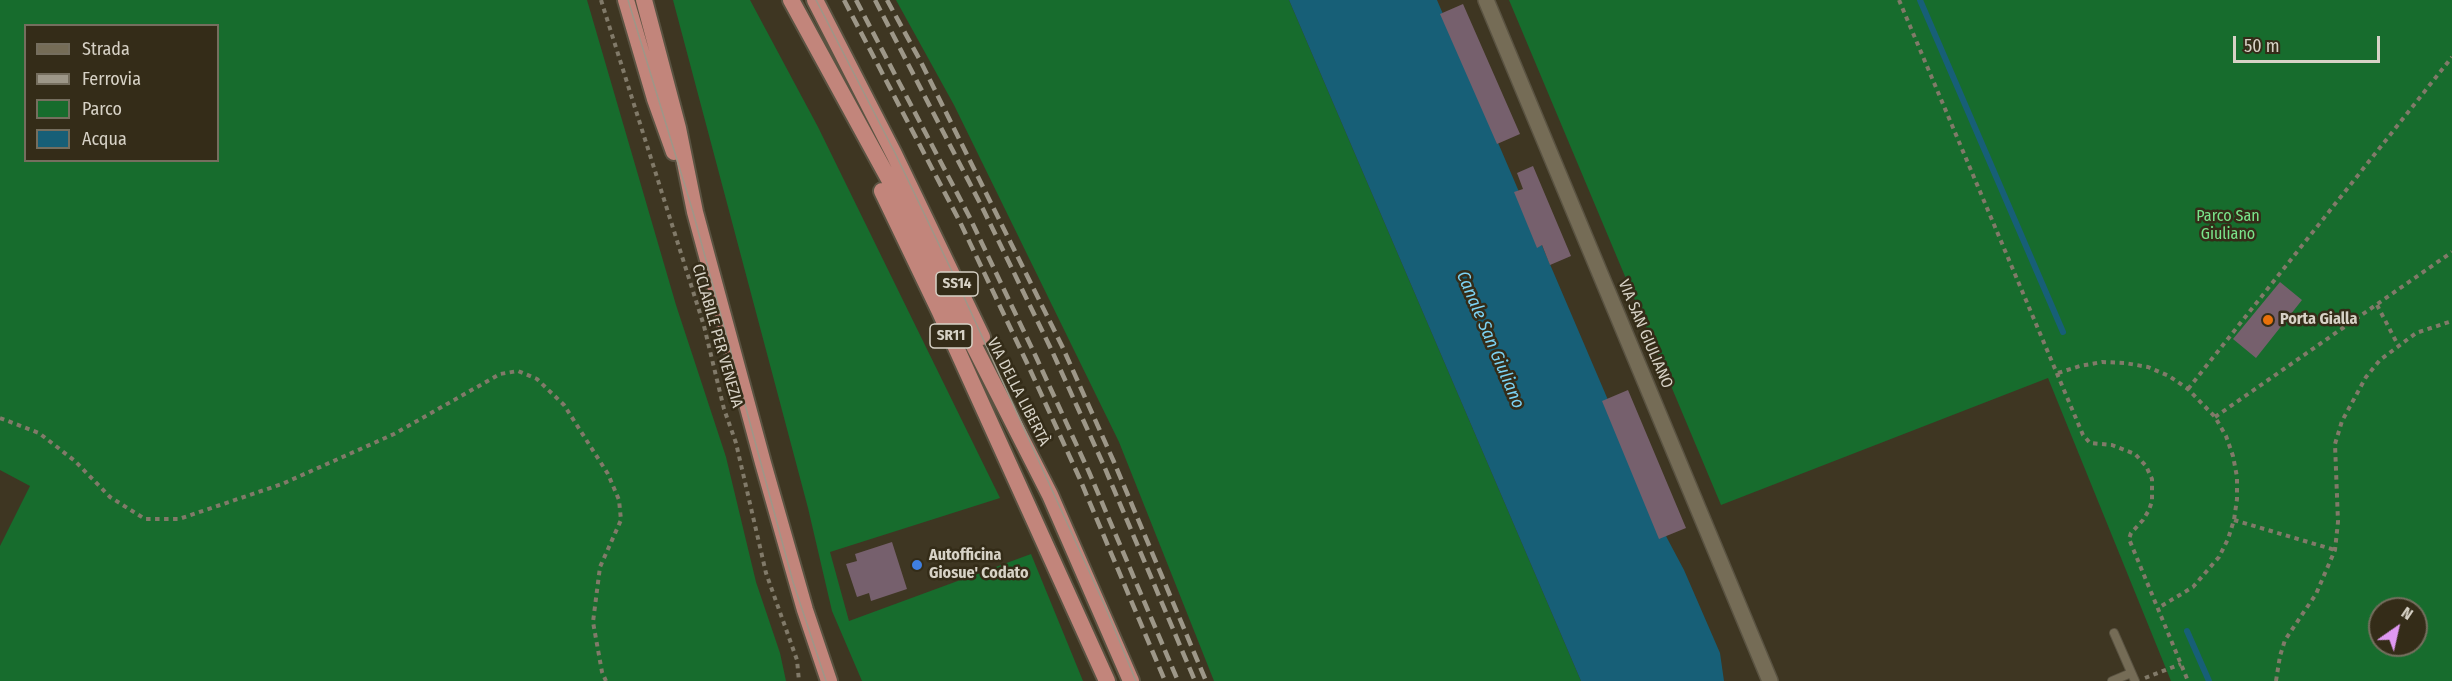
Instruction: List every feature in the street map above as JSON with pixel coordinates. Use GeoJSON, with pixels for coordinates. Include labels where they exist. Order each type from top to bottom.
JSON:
{"type":"FeatureCollection","features":[{"type":"Feature","properties":{"kind":"highway"},"geometry":{"type":"LineString","coordinates":[[626,0],[655,99],[695,212]]}},
{"type":"Feature","properties":{"kind":"highway"},"geometry":{"type":"LineString","coordinates":[[644,0],[678,128],[695,212],[763,464],[829,681]]}},
{"type":"Feature","properties":{"kind":"highway","name":"SR11"},"geometry":{"type":"LineString","coordinates":[[780,0],[892,212],[940,312],[1107,681]]}},
{"type":"Feature","properties":{"kind":"highway","name":"VIA DELLA LIBERTÀ"},"geometry":{"type":"LineString","coordinates":[[791,0],[891,183],[1050,495],[1131,681]]}},
{"type":"Feature","properties":{"kind":"highway","name":"SS14"},"geometry":{"type":"LineString","coordinates":[[815,0],[894,154],[972,315],[1050,495]]}},
{"type":"Feature","properties":{"kind":"street","name":"VIA SAN GIULIANO"},"geometry":{"type":"LineString","coordinates":[[1486,0],[1770,681]]}},
{"type":"Feature","properties":{"kind":"lane"},"geometry":{"type":"LineString","coordinates":[[2112,681],[2135,678],[2114,633]]}},
{"type":"Feature","properties":{"kind":"path","name":"CICLABILE PER VENEZIA"},"geometry":{"type":"LineString","coordinates":[[601,0],[704,326],[724,409],[736,443],[766,573],[797,660],[799,681]]}},
{"type":"Feature","properties":{"kind":"path"},"geometry":{"type":"LineString","coordinates":[[1899,0],[2083,435],[2090,443],[2112,445],[2129,451],[2146,466],[2152,480],[2152,501],[2149,510],[2131,532],[2129,539],[2188,681]]}},
{"type":"Feature","properties":{"kind":"path"},"geometry":{"type":"LineString","coordinates":[[2188,388],[2452,57]]}},
{"type":"Feature","properties":{"kind":"path"},"geometry":{"type":"LineString","coordinates":[[2215,417],[2452,252]]}},
{"type":"Feature","properties":{"kind":"path"},"geometry":{"type":"LineString","coordinates":[[2377,305],[2398,345]]}},
{"type":"Feature","properties":{"kind":"path"},"geometry":{"type":"LineString","coordinates":[[2276,681],[2285,640],[2316,594],[2335,550],[2338,522],[2335,444],[2342,421],[2366,377],[2380,360],[2416,333],[2452,321]]}},
{"type":"Feature","properties":{"kind":"path"},"geometry":{"type":"LineString","coordinates":[[2058,373],[2102,362],[2125,363],[2169,376],[2188,388],[2215,417],[2233,456],[2237,488],[2234,520],[2218,557],[2193,587],[2158,608]]}},
{"type":"Feature","properties":{"kind":"path"},"geometry":{"type":"LineString","coordinates":[[0,418],[39,433],[75,460],[110,497],[145,519],[179,519],[282,484],[394,434],[500,374],[519,371],[537,378],[564,405],[608,474],[619,500],[621,520],[600,567],[593,622],[602,672],[606,681]]}},
{"type":"Feature","properties":{"kind":"path"},"geometry":{"type":"LineString","coordinates":[[2234,520],[2335,550]]}},
{"type":"Feature","properties":{"kind":"path"},"geometry":{"type":"LineString","coordinates":[[2135,678],[2181,664]]}},
{"type":"Feature","properties":{"kind":"green space"},"geometry":{"type":"Polygon","coordinates":[[[0,0],[587,0],[676,305],[726,457],[756,582],[780,653],[786,681],[0,681],[0,546],[30,486],[0,470],[0,0]]]}},
{"type":"Feature","properties":{"kind":"green space"},"geometry":{"type":"Polygon","coordinates":[[[673,0],[750,0],[818,127],[1000,498],[830,552],[849,621],[1031,554],[1083,681],[862,681],[832,611],[808,508],[673,0]]]}},
{"type":"Feature","properties":{"kind":"green space"},"geometry":{"type":"Polygon","coordinates":[[[896,0],[1289,0],[1581,681],[1214,681],[1119,442],[954,105],[896,0]]]}},
{"type":"Feature","properties":{"kind":"green space","name":"Parco San Giuliano"},"geometry":{"type":"Polygon","coordinates":[[[1509,0],[2452,0],[2452,681],[2171,681],[2048,378],[1721,505],[1509,0]]]}},
{"type":"Feature","properties":{"kind":"water","name":"Canale San Giuliano"},"geometry":{"type":"Polygon","coordinates":[[[1289,0],[1437,0],[1667,538],[1684,570],[1720,653],[1724,681],[1581,681],[1289,0]]]}},
{"type":"Feature","properties":{"kind":"building"},"geometry":{"type":"Polygon","coordinates":[[[1463,4],[1520,134],[1497,144],[1440,14],[1463,4]]]}},
{"type":"Feature","properties":{"kind":"building"},"geometry":{"type":"Polygon","coordinates":[[[1533,166],[1571,256],[1550,265],[1542,245],[1537,248],[1514,192],[1523,189],[1517,173],[1533,166]]]}},
{"type":"Feature","properties":{"kind":"building","name":"Porta Gialla"},"geometry":{"type":"Polygon","coordinates":[[[2280,282],[2302,300],[2256,358],[2233,339],[2280,282]]]}},
{"type":"Feature","properties":{"kind":"building"},"geometry":{"type":"Polygon","coordinates":[[[1628,390],[1686,528],[1659,539],[1602,401],[1628,390]]]}},
{"type":"Feature","properties":{"kind":"building"},"geometry":{"type":"Polygon","coordinates":[[[892,542],[907,589],[871,601],[869,593],[857,597],[846,564],[857,561],[855,554],[892,542]]]}},
{"type":"Feature","properties":{"kind":"waterway"},"geometry":{"type":"LineString","coordinates":[[1920,0],[2063,332]]}},
{"type":"Feature","properties":{"kind":"waterway"},"geometry":{"type":"LineString","coordinates":[[2187,631],[2209,681]]}},
{"type":"Feature","properties":{"kind":"tram line"},"geometry":{"type":"LineString","coordinates":[[628,0],[693,212],[793,582],[826,681]]}},
{"type":"Feature","properties":{"kind":"tram line"},"geometry":{"type":"LineString","coordinates":[[816,0],[895,153],[959,286],[1105,606],[1136,681]]}},
{"type":"Feature","properties":{"kind":"railway"},"geometry":{"type":"LineString","coordinates":[[844,0],[960,222],[1027,363],[1079,477],[1165,681]]}},
{"type":"Feature","properties":{"kind":"railway"},"geometry":{"type":"LineString","coordinates":[[856,0],[969,216],[1037,359],[1089,472],[1178,681]]}},
{"type":"Feature","properties":{"kind":"railway"},"geometry":{"type":"LineString","coordinates":[[875,0],[983,209],[1052,351],[1104,466],[1195,681]]}},
{"type":"Feature","properties":{"kind":"railway"},"geometry":{"type":"LineString","coordinates":[[887,0],[921,62],[1062,346],[1114,462],[1206,681]]}},
{"type":"Feature","properties":{"kind":"place","name":"Porta Gialla"},"geometry":{"type":"Point","coordinates":[2268,320]}},
{"type":"Feature","properties":{"kind":"place","name":"Autofficina Giosue' Codato"},"geometry":{"type":"Point","coordinates":[917,565]}}]}
